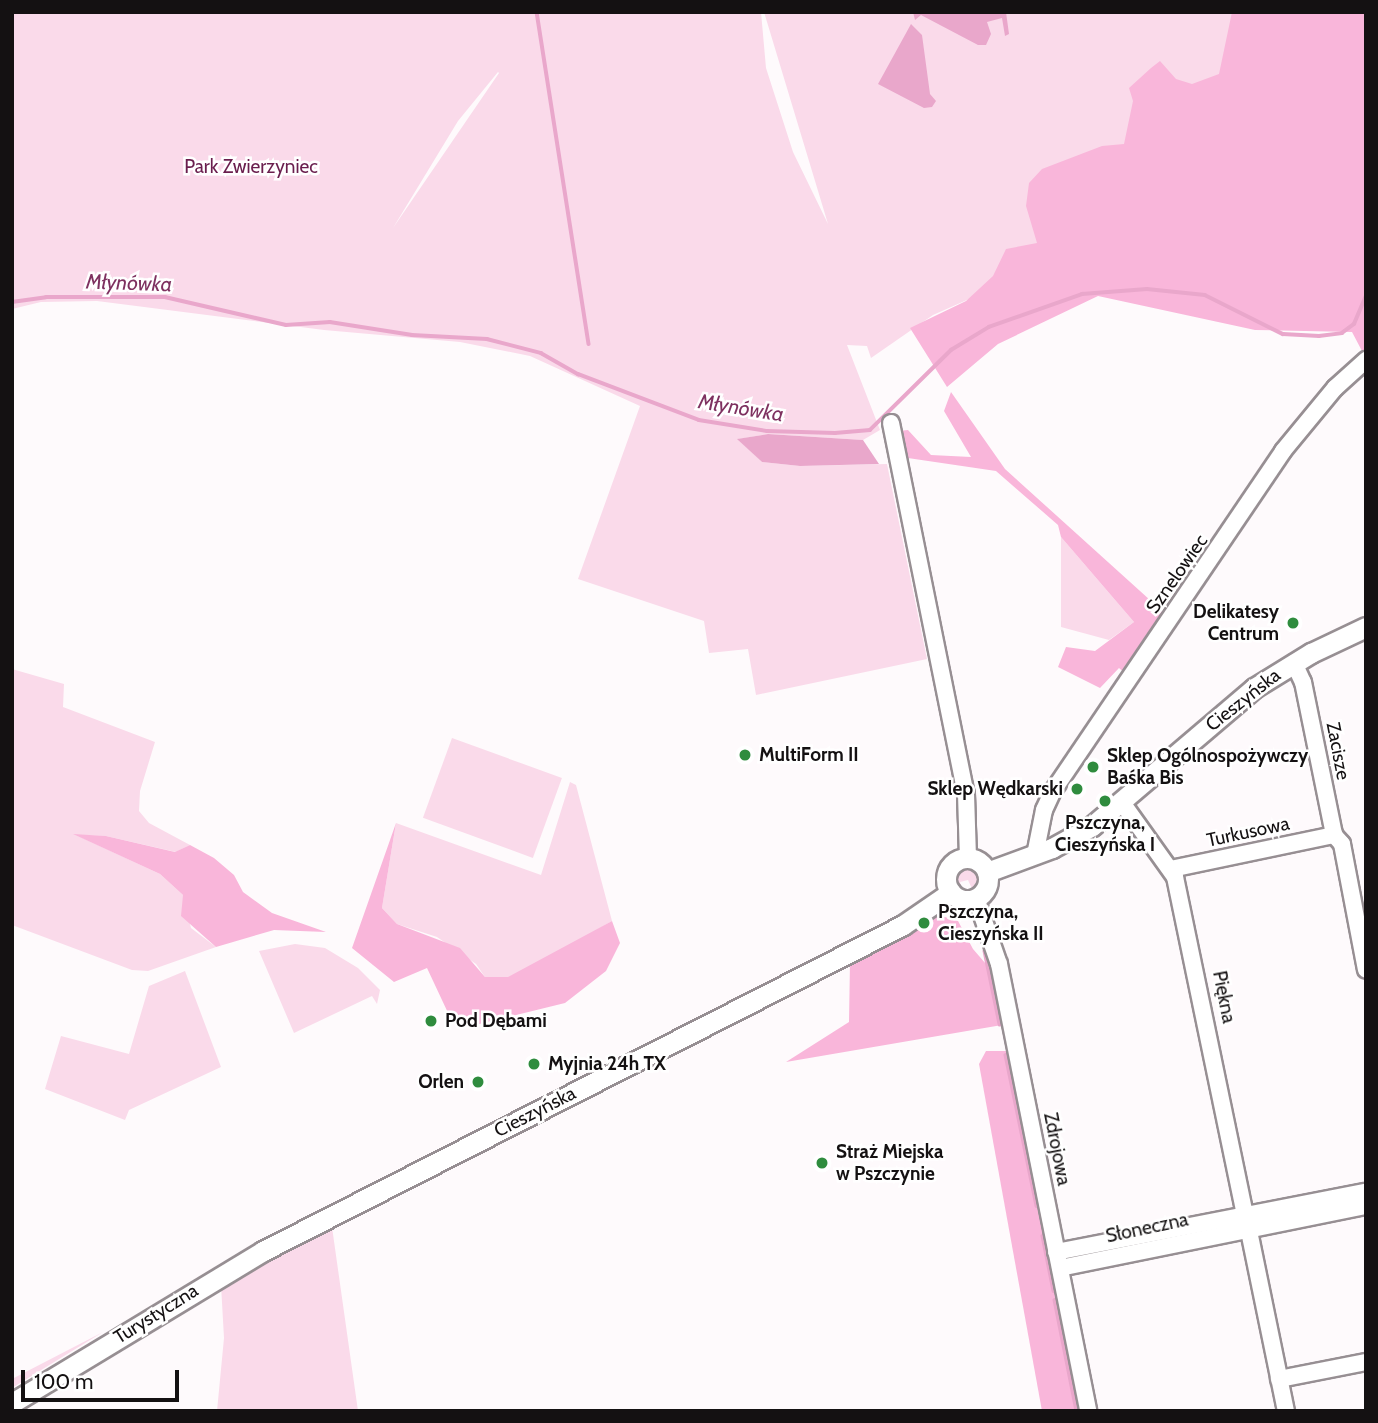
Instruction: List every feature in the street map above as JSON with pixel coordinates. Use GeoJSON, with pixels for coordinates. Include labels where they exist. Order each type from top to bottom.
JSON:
{"type":"FeatureCollection","features":[{"type":"Feature","properties":{"kind":"main road","name":"Cieszyńska"},"geometry":{"type":"LineString","coordinates":[[987,872],[1068,840],[1124,804],[1233,705],[1294,663],[1366,627]]}},
{"type":"Feature","properties":{"kind":"main road"},"geometry":{"type":"LineString","coordinates":[[968,858],[980,863],[987,872],[986,888],[976,898],[962,899],[951,892],[948,870],[968,858]]}},
{"type":"Feature","properties":{"kind":"main road","name":"Cieszyńska"},"geometry":{"type":"LineString","coordinates":[[229,1270],[903,925],[951,892]]}},
{"type":"Feature","properties":{"kind":"main road","name":"Turystyczna"},"geometry":{"type":"LineString","coordinates":[[12,1403],[229,1270]]}},
{"type":"Feature","properties":{"kind":"street","name":"Sznelowiec"},"geometry":{"type":"LineString","coordinates":[[1035,855],[1044,810],[1053,791],[1283,451],[1335,388],[1366,360]]}},
{"type":"Feature","properties":{"kind":"street"},"geometry":{"type":"LineString","coordinates":[[891,423],[966,794],[968,858]]}},
{"type":"Feature","properties":{"kind":"street","name":"Zacisze"},"geometry":{"type":"LineString","coordinates":[[1294,663],[1303,682],[1334,835],[1342,844],[1366,970]]}},
{"type":"Feature","properties":{"kind":"street","name":"Piękna"},"geometry":{"type":"LineString","coordinates":[[1124,804],[1171,869],[1190,929],[1286,1411]]}},
{"type":"Feature","properties":{"kind":"street"},"geometry":{"type":"LineString","coordinates":[[1043,825],[1068,840]]}},
{"type":"Feature","properties":{"kind":"street","name":"Turkusowa"},"geometry":{"type":"LineString","coordinates":[[1171,869],[1334,835]]}},
{"type":"Feature","properties":{"kind":"street","name":"Zdrojowa"},"geometry":{"type":"LineString","coordinates":[[976,898],[999,964],[1088,1411]]}},
{"type":"Feature","properties":{"kind":"street","name":"Słoneczna"},"geometry":{"type":"LineString","coordinates":[[1058,1260],[1247,1222],[1366,1192]]}},
{"type":"Feature","properties":{"kind":"street","name":"Słoneczna"},"geometry":{"type":"LineString","coordinates":[[1247,1222],[1366,1206]]}},
{"type":"Feature","properties":{"kind":"street"},"geometry":{"type":"LineString","coordinates":[[1279,1379],[1366,1362]]}},
{"type":"Feature","properties":{"kind":"green space","name":"Park Zwierzyniec"},"geometry":{"type":"Polygon","coordinates":[[[12,12],[761,12],[766,68],[793,152],[828,224],[764,12],[1257,12],[1239,62],[985,292],[933,315],[871,358],[867,346],[847,345],[880,430],[863,440],[768,434],[738,439],[762,462],[800,466],[887,464],[927,659],[756,695],[748,649],[709,653],[704,621],[578,579],[640,406],[530,356],[460,342],[324,330],[97,301],[41,302],[12,309],[12,12]],[[499,73],[458,121],[393,228],[499,73]]]}},
{"type":"Feature","properties":{"kind":"green space"},"geometry":{"type":"Polygon","coordinates":[[[1061,537],[1134,622],[1109,640],[1061,627],[1061,537]]]}},
{"type":"Feature","properties":{"kind":"green space"},"geometry":{"type":"Polygon","coordinates":[[[12,669],[64,684],[63,707],[155,742],[140,791],[139,811],[149,823],[190,845],[176,852],[106,836],[76,835],[160,874],[183,895],[191,928],[216,947],[148,971],[132,970],[12,925],[12,669]]]}},
{"type":"Feature","properties":{"kind":"green space"},"geometry":{"type":"Polygon","coordinates":[[[452,738],[562,778],[533,858],[423,818],[452,738]]]}},
{"type":"Feature","properties":{"kind":"green space"},"geometry":{"type":"Polygon","coordinates":[[[570,782],[576,785],[612,921],[536,965],[509,977],[485,977],[476,964],[437,937],[397,924],[382,908],[396,823],[541,875],[570,782]]]}},
{"type":"Feature","properties":{"kind":"green space"},"geometry":{"type":"Polygon","coordinates":[[[961,867],[972,867],[980,875],[973,891],[968,880],[960,882],[962,891],[956,885],[955,875],[961,867]]]}},
{"type":"Feature","properties":{"kind":"green space"},"geometry":{"type":"Polygon","coordinates":[[[295,944],[325,948],[358,968],[380,990],[377,1004],[372,996],[294,1033],[259,951],[295,944]]]}},
{"type":"Feature","properties":{"kind":"green space"},"geometry":{"type":"Polygon","coordinates":[[[185,971],[221,1067],[129,1110],[125,1120],[45,1089],[61,1036],[129,1054],[149,986],[185,971]]]}},
{"type":"Feature","properties":{"kind":"green space"},"geometry":{"type":"Polygon","coordinates":[[[332,1227],[358,1411],[217,1411],[224,1338],[221,1285],[332,1227]]]}},
{"type":"Feature","properties":{"kind":"green space"},"geometry":{"type":"Polygon","coordinates":[[[103,1332],[12,1388],[12,1379],[103,1332]]]}},
{"type":"Feature","properties":{"kind":"shaded area"},"geometry":{"type":"Polygon","coordinates":[[[913,12],[1006,12],[1009,34],[1005,36],[1002,18],[987,22],[991,34],[986,45],[978,45],[921,15],[915,20],[913,12]]]}},
{"type":"Feature","properties":{"kind":"shaded area"},"geometry":{"type":"Polygon","coordinates":[[[1232,12],[1366,12],[1366,349],[1362,351],[1352,332],[1255,330],[1098,296],[998,344],[947,387],[910,328],[966,301],[993,276],[1006,249],[1037,243],[1026,206],[1029,183],[1042,169],[1102,146],[1124,144],[1133,101],[1129,88],[1151,68],[1160,61],[1176,79],[1192,84],[1219,74],[1232,12]]]}},
{"type":"Feature","properties":{"kind":"shaded area"},"geometry":{"type":"Polygon","coordinates":[[[911,24],[922,35],[930,94],[936,101],[932,107],[924,108],[878,84],[911,24]]]}},
{"type":"Feature","properties":{"kind":"shaded area"},"geometry":{"type":"Polygon","coordinates":[[[951,392],[1005,469],[1171,619],[1128,676],[1119,668],[1100,688],[1058,667],[1066,647],[1095,651],[1134,622],[1061,537],[1058,525],[996,471],[901,457],[898,431],[908,430],[931,455],[971,457],[944,411],[951,392]]]}},
{"type":"Feature","properties":{"kind":"shaded area"},"geometry":{"type":"Polygon","coordinates":[[[768,434],[863,440],[879,464],[800,466],[762,462],[737,439],[768,434]]]}},
{"type":"Feature","properties":{"kind":"shaded area"},"geometry":{"type":"Polygon","coordinates":[[[396,823],[382,908],[397,924],[460,948],[485,977],[508,977],[612,921],[620,943],[606,971],[565,1003],[471,1026],[449,1015],[427,968],[394,982],[352,948],[396,823]]]}},
{"type":"Feature","properties":{"kind":"shaded area"},"geometry":{"type":"Polygon","coordinates":[[[73,834],[106,836],[175,852],[190,845],[214,858],[234,875],[243,892],[272,913],[326,932],[274,930],[216,947],[181,916],[183,895],[160,874],[73,834]]]}},
{"type":"Feature","properties":{"kind":"shaded area"},"geometry":{"type":"Polygon","coordinates":[[[938,915],[958,921],[973,949],[992,971],[1002,1025],[786,1062],[849,1022],[850,962],[938,915]]]}},
{"type":"Feature","properties":{"kind":"shaded area"},"geometry":{"type":"Polygon","coordinates":[[[986,1051],[1009,1051],[1081,1411],[1042,1411],[979,1064],[986,1051]]]}},
{"type":"Feature","properties":{"kind":"waterway"},"geometry":{"type":"LineString","coordinates":[[537,12],[589,344]]}},
{"type":"Feature","properties":{"kind":"waterway","name":"Młynówka"},"geometry":{"type":"LineString","coordinates":[[12,302],[46,297],[165,297],[286,325],[330,322],[412,335],[487,339],[541,353],[578,374],[699,420],[767,431],[835,433],[870,430],[951,350],[989,327],[1082,294],[1147,289],[1205,295],[1283,334],[1319,336],[1342,333],[1354,324],[1366,296]]}},
{"type":"Feature","properties":{"kind":"waterway"},"geometry":{"type":"LineString","coordinates":[[985,951],[1000,1024]]}},
{"type":"Feature","properties":{"kind":"waterway"},"geometry":{"type":"LineString","coordinates":[[1006,1055],[1037,1206]]}},
{"type":"Feature","properties":{"kind":"waterway"},"geometry":{"type":"LineString","coordinates":[[1043,1236],[1054,1291]]}},
{"type":"Feature","properties":{"kind":"waterway"},"geometry":{"type":"LineString","coordinates":[[1055,1300],[1077,1411]]}},
{"type":"Feature","properties":{"kind":"place","name":"Delikatesy Centrum"},"geometry":{"type":"Point","coordinates":[1293,623]}},
{"type":"Feature","properties":{"kind":"place","name":"MultiForm II"},"geometry":{"type":"Point","coordinates":[745,755]}},
{"type":"Feature","properties":{"kind":"place","name":"Sklep Ogólnospożywczy Baśka Bis"},"geometry":{"type":"Point","coordinates":[1093,767]}},
{"type":"Feature","properties":{"kind":"place","name":"Sklep Wędkarski"},"geometry":{"type":"Point","coordinates":[1077,789]}},
{"type":"Feature","properties":{"kind":"place","name":"Pszczyna, Cieszyńska I"},"geometry":{"type":"Point","coordinates":[1105,801]}},
{"type":"Feature","properties":{"kind":"place","name":"Pszczyna, Cieszyńska II"},"geometry":{"type":"Point","coordinates":[924,923]}},
{"type":"Feature","properties":{"kind":"place","name":"Pod Dębami"},"geometry":{"type":"Point","coordinates":[431,1021]}},
{"type":"Feature","properties":{"kind":"place","name":"Myjnia 24h TX"},"geometry":{"type":"Point","coordinates":[534,1064]}},
{"type":"Feature","properties":{"kind":"place","name":"Orlen"},"geometry":{"type":"Point","coordinates":[478,1082]}},
{"type":"Feature","properties":{"kind":"place","name":"Straż Miejska w Pszczynie"},"geometry":{"type":"Point","coordinates":[822,1163]}}]}
